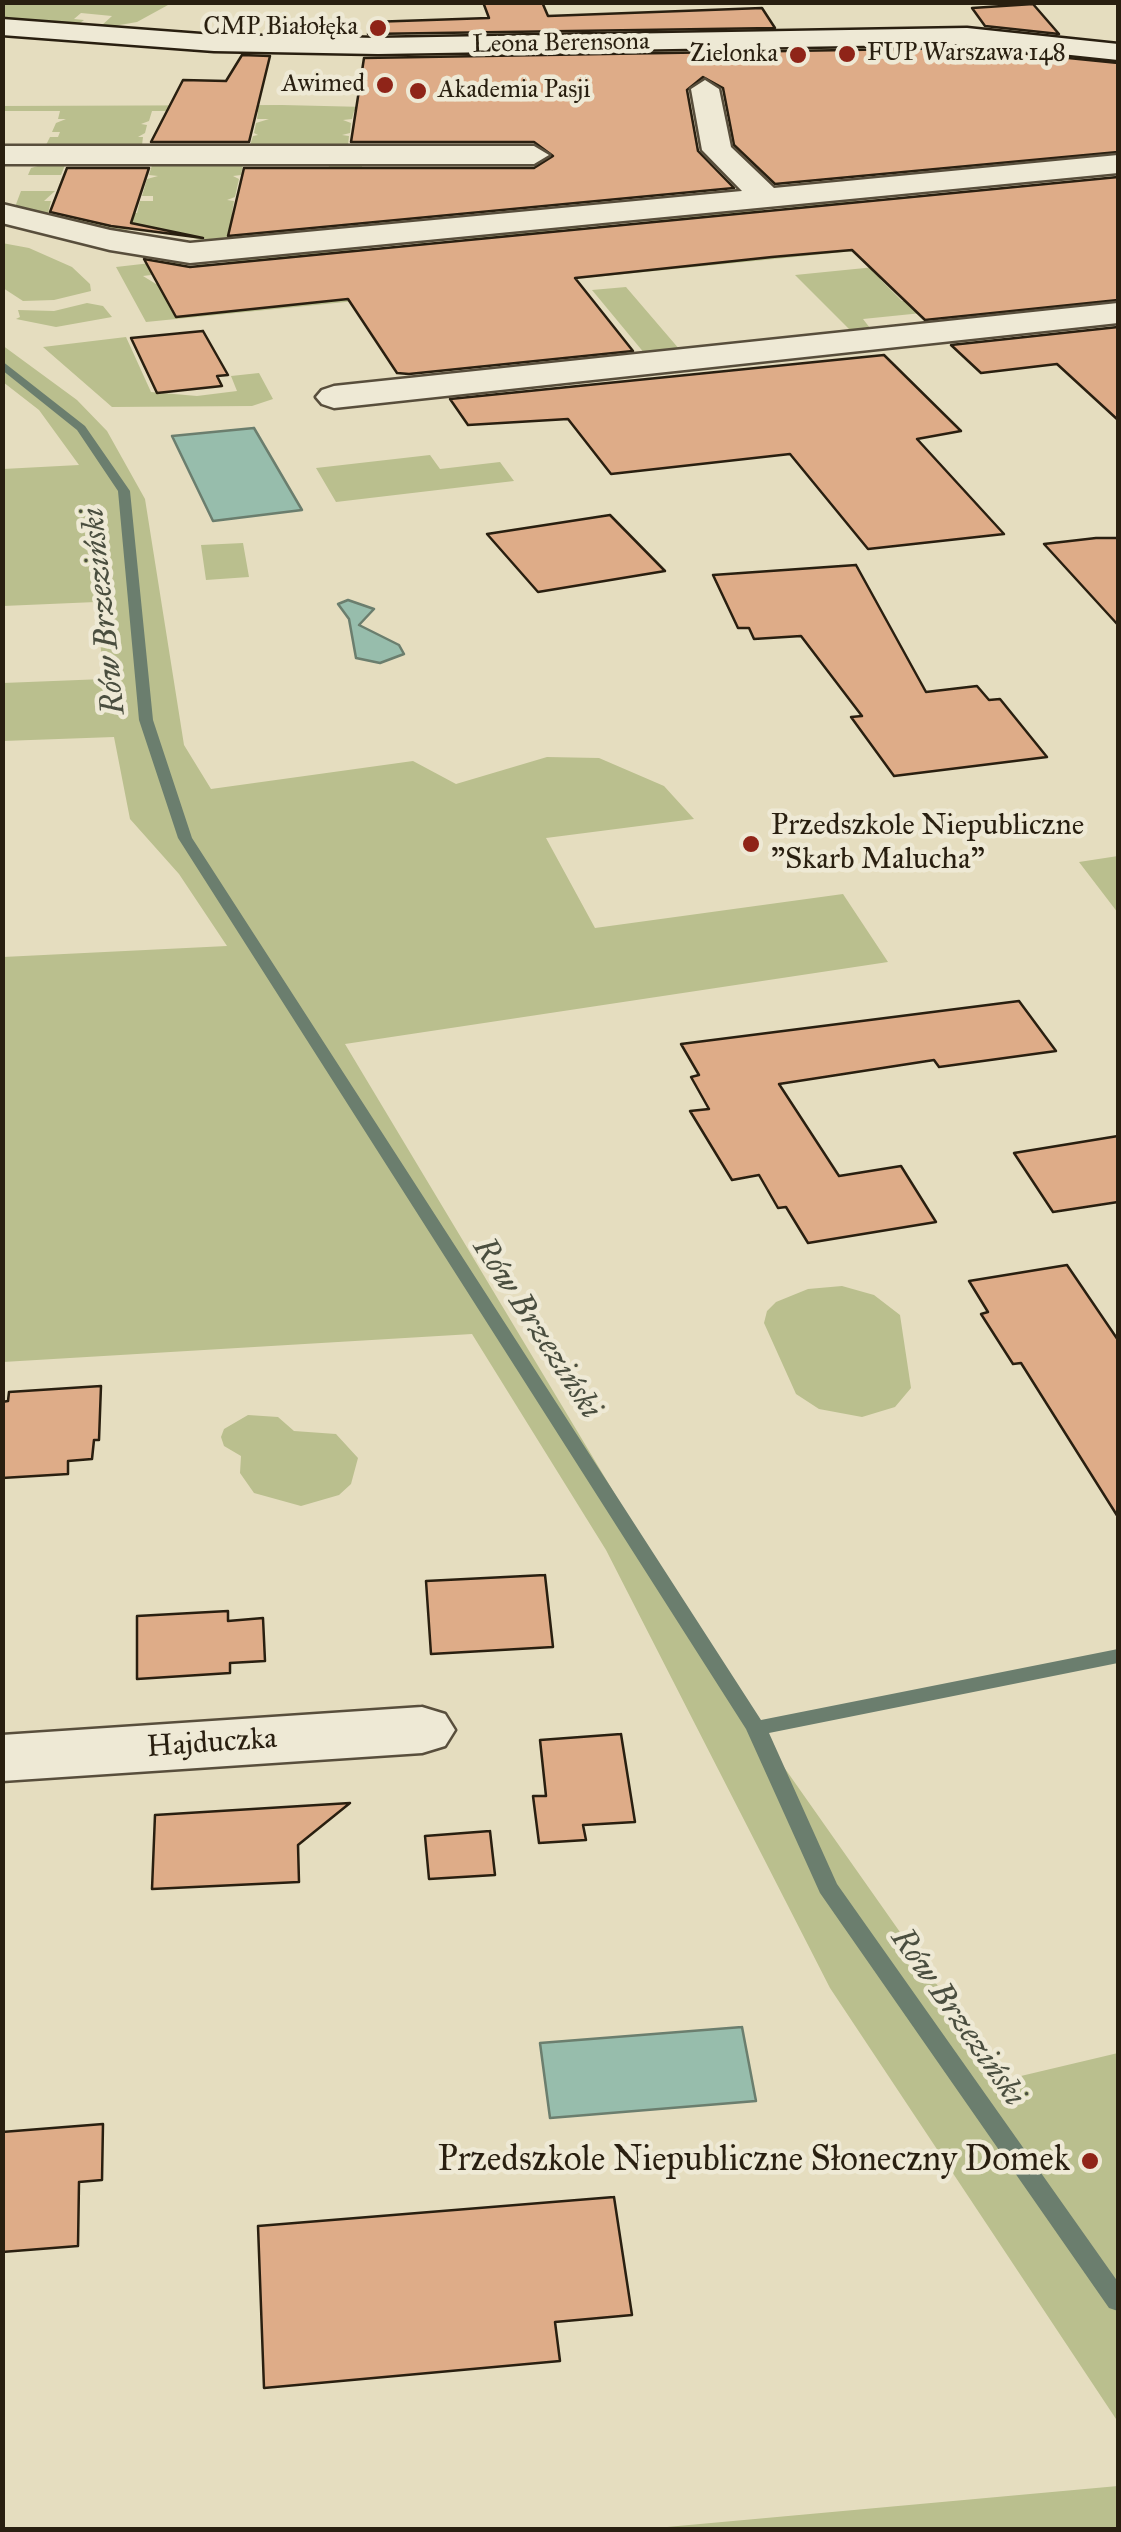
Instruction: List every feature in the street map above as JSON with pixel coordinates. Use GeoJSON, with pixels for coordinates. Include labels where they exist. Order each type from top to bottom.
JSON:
{"type":"FeatureCollection","features":[{"type":"Feature","properties":{"kind":"street","name":"Leona Berensona"},"geometry":{"type":"LineString","coordinates":[[2,27],[177,41],[349,46],[966,36],[1118,52]]}},
{"type":"Feature","properties":{"kind":"street"},"geometry":{"type":"LineString","coordinates":[[704,88],[717,150],[767,198]]}},
{"type":"Feature","properties":{"kind":"street"},"geometry":{"type":"LineString","coordinates":[[534,155],[13,154],[2,211],[110,240],[190,253],[372,210],[767,198],[1118,164]]}},
{"type":"Feature","properties":{"kind":"street"},"geometry":{"type":"LineString","coordinates":[[372,210],[378,155]]}},
{"type":"Feature","properties":{"kind":"street"},"geometry":{"type":"LineString","coordinates":[[334,397],[1118,312]]}},
{"type":"Feature","properties":{"kind":"street","name":"Hajduczka"},"geometry":{"type":"LineString","coordinates":[[2,1758],[422,1730]]}},
{"type":"Feature","properties":{"kind":"shaded area"},"geometry":{"type":"Polygon","coordinates":[[[2,3],[188,3],[168,5],[137,22],[114,26],[101,26],[112,16],[81,13],[74,19],[84,20],[76,26],[3,20],[2,3]]]}},
{"type":"Feature","properties":{"kind":"shaded area"},"geometry":{"type":"Polygon","coordinates":[[[2,106],[408,108],[354,111],[352,119],[343,120],[351,123],[350,133],[342,135],[349,136],[348,146],[395,146],[395,150],[329,150],[329,144],[274,144],[272,150],[207,150],[208,145],[250,145],[253,136],[258,135],[254,133],[256,123],[269,119],[257,119],[258,112],[152,111],[149,121],[141,124],[147,125],[145,133],[138,137],[143,137],[142,145],[188,145],[187,151],[122,151],[123,144],[68,144],[65,151],[3,151],[3,145],[46,145],[50,137],[58,137],[60,132],[52,132],[56,123],[66,119],[58,119],[60,111],[3,111],[2,106]]]}},
{"type":"Feature","properties":{"kind":"shaded area"},"geometry":{"type":"Polygon","coordinates":[[[222,158],[362,164],[362,186],[328,175],[329,164],[243,164],[241,175],[233,176],[239,179],[235,197],[227,200],[234,201],[232,213],[357,222],[358,233],[352,225],[201,240],[137,224],[120,234],[15,207],[21,191],[55,191],[44,201],[51,201],[48,213],[61,215],[137,213],[140,201],[153,201],[153,196],[142,196],[147,179],[158,176],[149,175],[152,165],[143,163],[80,161],[65,165],[61,175],[28,175],[31,168],[62,159],[177,159],[176,166],[220,166],[222,158]]]}},
{"type":"Feature","properties":{"kind":"shaded area"},"geometry":{"type":"Polygon","coordinates":[[[851,198],[871,212],[874,249],[146,322],[116,267],[203,257],[206,265],[150,270],[151,275],[143,276],[156,284],[176,282],[194,315],[293,305],[272,272],[287,262],[284,258],[229,263],[227,258],[392,242],[396,247],[377,245],[342,253],[476,243],[472,239],[433,240],[419,245],[415,240],[578,225],[583,229],[562,229],[564,231],[660,225],[656,221],[618,222],[604,227],[600,223],[758,207],[762,212],[741,227],[771,258],[861,249],[849,215],[837,204],[785,208],[781,205],[851,198]]]}},
{"type":"Feature","properties":{"kind":"shaded area"},"geometry":{"type":"Polygon","coordinates":[[[2,243],[29,248],[72,267],[90,284],[91,291],[54,300],[23,301],[3,288],[2,243]]]}},
{"type":"Feature","properties":{"kind":"shaded area"},"geometry":{"type":"Polygon","coordinates":[[[905,264],[880,279],[902,301],[1118,280],[1118,293],[863,319],[870,328],[850,330],[795,275],[905,264]]]}},
{"type":"Feature","properties":{"kind":"shaded area"},"geometry":{"type":"Polygon","coordinates":[[[626,287],[680,350],[645,354],[592,290],[626,287]]]}},
{"type":"Feature","properties":{"kind":"shaded area"},"geometry":{"type":"Polygon","coordinates":[[[87,303],[103,306],[112,317],[56,327],[16,319],[20,317],[18,310],[54,311],[87,303]]]}},
{"type":"Feature","properties":{"kind":"shaded area"},"geometry":{"type":"Polygon","coordinates":[[[126,337],[151,392],[197,396],[237,391],[231,376],[259,373],[273,399],[252,406],[112,407],[43,347],[126,337]]]}},
{"type":"Feature","properties":{"kind":"shaded area"},"geometry":{"type":"Polygon","coordinates":[[[2,345],[77,400],[107,431],[145,499],[184,745],[211,789],[413,761],[456,784],[547,757],[599,758],[664,786],[694,819],[546,838],[595,928],[843,894],[888,962],[345,1044],[748,1716],[1004,2080],[1118,2053],[1118,2422],[830,1988],[606,1550],[472,1334],[3,1362],[3,957],[227,946],[179,874],[130,819],[114,737],[3,741],[3,683],[104,679],[96,602],[3,606],[3,469],[79,465],[39,410],[3,382],[2,345]]]}},
{"type":"Feature","properties":{"kind":"shaded area"},"geometry":{"type":"Polygon","coordinates":[[[254,428],[302,510],[213,521],[172,436],[254,428]]]}},
{"type":"Feature","properties":{"kind":"shaded area"},"geometry":{"type":"Polygon","coordinates":[[[430,455],[440,469],[500,462],[514,481],[336,502],[316,468],[430,455]]]}},
{"type":"Feature","properties":{"kind":"shaded area"},"geometry":{"type":"Polygon","coordinates":[[[243,543],[249,577],[206,580],[201,545],[243,543]]]}},
{"type":"Feature","properties":{"kind":"shaded area"},"geometry":{"type":"Polygon","coordinates":[[[348,600],[374,609],[359,625],[399,645],[404,654],[380,663],[356,658],[349,619],[338,604],[348,600]]]}},
{"type":"Feature","properties":{"kind":"shaded area"},"geometry":{"type":"Polygon","coordinates":[[[1118,856],[1118,913],[1079,862],[1118,856]]]}},
{"type":"Feature","properties":{"kind":"shaded area"},"geometry":{"type":"Polygon","coordinates":[[[842,1286],[874,1295],[900,1315],[911,1388],[895,1407],[862,1417],[819,1409],[796,1394],[764,1323],[767,1311],[776,1302],[808,1289],[842,1286]]]}},
{"type":"Feature","properties":{"kind":"shaded area"},"geometry":{"type":"Polygon","coordinates":[[[248,1415],[278,1417],[294,1431],[336,1434],[358,1458],[351,1484],[339,1495],[301,1506],[254,1493],[240,1473],[241,1456],[224,1446],[221,1437],[224,1429],[248,1415]]]}},
{"type":"Feature","properties":{"kind":"shaded area"},"geometry":{"type":"Polygon","coordinates":[[[742,2027],[756,2101],[550,2118],[540,2043],[742,2027]]]}},
{"type":"Feature","properties":{"kind":"shaded area"},"geometry":{"type":"Polygon","coordinates":[[[1118,2486],[1118,2529],[645,2529],[1118,2486]]]}},
{"type":"Feature","properties":{"kind":"building"},"geometry":{"type":"Polygon","coordinates":[[[483,2],[542,2],[548,16],[762,8],[775,28],[368,34],[370,22],[489,18],[483,2]]]}},
{"type":"Feature","properties":{"kind":"building"},"geometry":{"type":"Polygon","coordinates":[[[1033,4],[1059,34],[985,26],[972,8],[1033,4]]]}},
{"type":"Feature","properties":{"kind":"building"},"geometry":{"type":"Polygon","coordinates":[[[969,48],[1118,63],[1118,152],[775,184],[734,145],[723,88],[703,77],[687,90],[698,151],[734,188],[228,236],[244,168],[534,168],[553,156],[534,142],[351,142],[364,58],[969,48]]]}},
{"type":"Feature","properties":{"kind":"building"},"geometry":{"type":"Polygon","coordinates":[[[242,55],[270,56],[249,142],[151,142],[183,80],[226,81],[242,55]]]}},
{"type":"Feature","properties":{"kind":"building"},"geometry":{"type":"Polygon","coordinates":[[[67,168],[149,168],[131,223],[203,238],[111,226],[50,212],[67,168]]]}},
{"type":"Feature","properties":{"kind":"building"},"geometry":{"type":"Polygon","coordinates":[[[1118,177],[1118,300],[925,320],[852,250],[772,257],[575,278],[633,351],[409,374],[397,373],[348,299],[176,317],[144,259],[190,267],[1118,177]]]}},
{"type":"Feature","properties":{"kind":"building"},"geometry":{"type":"Polygon","coordinates":[[[1118,327],[1118,420],[1057,364],[981,373],[951,345],[1118,327]]]}},
{"type":"Feature","properties":{"kind":"building"},"geometry":{"type":"Polygon","coordinates":[[[203,331],[228,375],[217,376],[222,386],[157,393],[131,338],[203,331]]]}},
{"type":"Feature","properties":{"kind":"building"},"geometry":{"type":"Polygon","coordinates":[[[884,355],[961,431],[917,439],[1004,534],[868,549],[790,454],[611,474],[568,419],[468,425],[450,399],[884,355]]]}},
{"type":"Feature","properties":{"kind":"building"},"geometry":{"type":"Polygon","coordinates":[[[610,515],[665,571],[538,592],[487,534],[610,515]]]}},
{"type":"Feature","properties":{"kind":"building"},"geometry":{"type":"Polygon","coordinates":[[[1118,538],[1118,625],[1044,544],[1118,538]]]}},
{"type":"Feature","properties":{"kind":"building"},"geometry":{"type":"Polygon","coordinates":[[[856,565],[926,692],[977,686],[989,700],[1000,699],[1047,757],[894,776],[851,717],[862,716],[801,636],[754,639],[749,628],[738,628],[713,575],[856,565]]]}},
{"type":"Feature","properties":{"kind":"building"},"geometry":{"type":"Polygon","coordinates":[[[1019,1001],[1056,1051],[939,1067],[934,1060],[779,1084],[839,1176],[901,1166],[936,1222],[808,1243],[786,1207],[778,1208],[759,1175],[732,1180],[690,1111],[709,1109],[691,1077],[699,1075],[681,1044],[1019,1001]]]}},
{"type":"Feature","properties":{"kind":"building"},"geometry":{"type":"Polygon","coordinates":[[[1118,1136],[1118,1202],[1053,1212],[1014,1153],[1118,1136]]]}},
{"type":"Feature","properties":{"kind":"building"},"geometry":{"type":"Polygon","coordinates":[[[1067,1265],[1118,1340],[1118,1517],[1021,1363],[1013,1364],[981,1314],[988,1312],[969,1281],[1067,1265]]]}},
{"type":"Feature","properties":{"kind":"building"},"geometry":{"type":"Polygon","coordinates":[[[101,1386],[99,1440],[94,1440],[92,1459],[68,1461],[68,1474],[2,1478],[2,1402],[8,1401],[9,1392],[101,1386]]]}},
{"type":"Feature","properties":{"kind":"building"},"geometry":{"type":"Polygon","coordinates":[[[545,1575],[553,1647],[431,1654],[426,1581],[545,1575]]]}},
{"type":"Feature","properties":{"kind":"building"},"geometry":{"type":"Polygon","coordinates":[[[228,1611],[228,1621],[263,1618],[265,1661],[230,1663],[230,1673],[137,1679],[137,1616],[228,1611]]]}},
{"type":"Feature","properties":{"kind":"building"},"geometry":{"type":"Polygon","coordinates":[[[621,1734],[635,1822],[583,1825],[586,1840],[539,1843],[533,1796],[546,1796],[540,1740],[621,1734]]]}},
{"type":"Feature","properties":{"kind":"building"},"geometry":{"type":"Polygon","coordinates":[[[350,1803],[298,1845],[299,1882],[152,1889],[155,1815],[350,1803]]]}},
{"type":"Feature","properties":{"kind":"building"},"geometry":{"type":"Polygon","coordinates":[[[490,1831],[495,1875],[429,1879],[425,1836],[490,1831]]]}},
{"type":"Feature","properties":{"kind":"building"},"geometry":{"type":"Polygon","coordinates":[[[103,2124],[102,2180],[79,2182],[78,2246],[2,2252],[2,2132],[103,2124]]]}},
{"type":"Feature","properties":{"kind":"building"},"geometry":{"type":"Polygon","coordinates":[[[614,2197],[632,2315],[555,2322],[560,2361],[264,2388],[258,2226],[614,2197]]]}},
{"type":"Feature","properties":{"kind":"waterway","name":"Rów Brzeziński"},"geometry":{"type":"LineString","coordinates":[[2,364],[81,428],[124,491],[146,720],[185,838],[756,1728]]}},
{"type":"Feature","properties":{"kind":"waterway"},"geometry":{"type":"LineString","coordinates":[[756,1728],[1118,1656]]}},
{"type":"Feature","properties":{"kind":"waterway","name":"Rów Brzeziński"},"geometry":{"type":"LineString","coordinates":[[756,1728],[828,1887],[1118,2301]]}},
{"type":"Feature","properties":{"kind":"place","name":"CMP Białołęka"},"geometry":{"type":"Point","coordinates":[378,28]}},
{"type":"Feature","properties":{"kind":"place","name":"FUP Warszawa 148"},"geometry":{"type":"Point","coordinates":[847,54]}},
{"type":"Feature","properties":{"kind":"place","name":"Zielonka"},"geometry":{"type":"Point","coordinates":[798,55]}},
{"type":"Feature","properties":{"kind":"place","name":"Awimed"},"geometry":{"type":"Point","coordinates":[385,85]}},
{"type":"Feature","properties":{"kind":"place","name":"Akademia Pasji"},"geometry":{"type":"Point","coordinates":[418,91]}},
{"type":"Feature","properties":{"kind":"place","name":"Przedszkole Niepubliczne \"Skarb Malucha\""},"geometry":{"type":"Point","coordinates":[751,844]}},
{"type":"Feature","properties":{"kind":"place","name":"Przedszkole Niepubliczne Słoneczny Domek"},"geometry":{"type":"Point","coordinates":[1090,2161]}}]}
